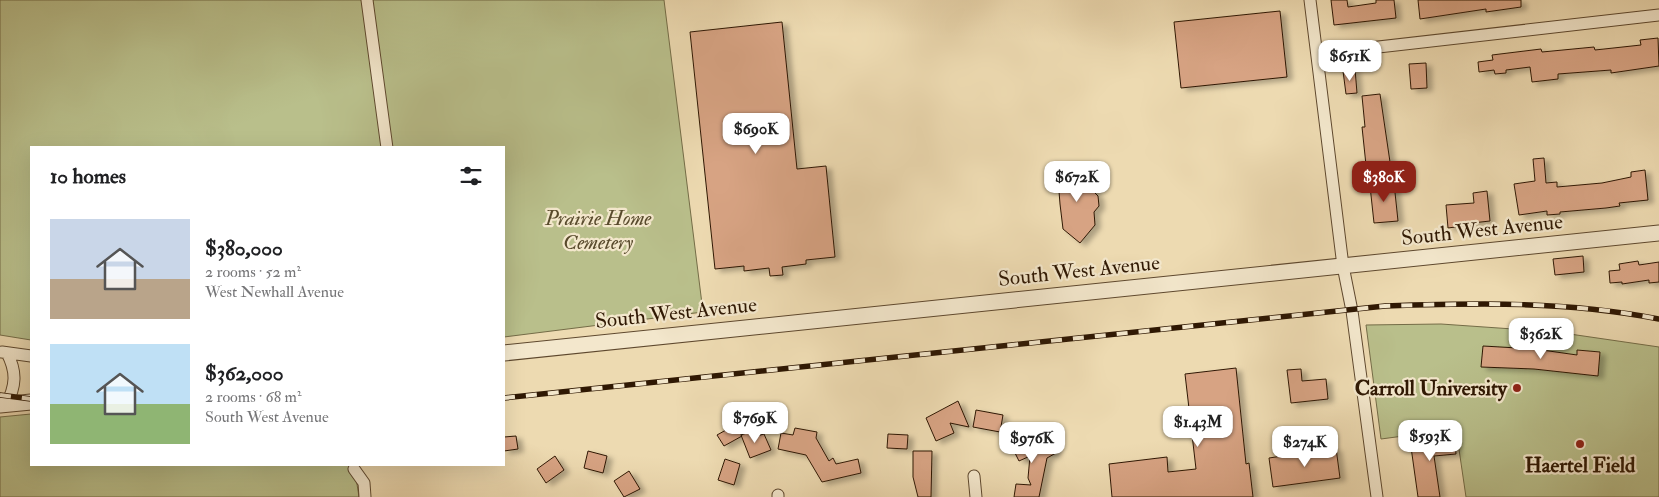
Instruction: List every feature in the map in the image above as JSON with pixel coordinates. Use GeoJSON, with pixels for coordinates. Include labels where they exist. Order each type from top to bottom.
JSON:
{"type":"FeatureCollection","features":[{"type":"Feature","properties":{"kind":"street"},"geometry":{"type":"LineString","coordinates":[[367,0],[387,146]]}},
{"type":"Feature","properties":{"kind":"street"},"geometry":{"type":"LineString","coordinates":[[1310,0],[1343,266],[1352,311],[1377,497]]}},
{"type":"Feature","properties":{"kind":"street"},"geometry":{"type":"LineString","coordinates":[[1317,54],[1659,15]]}},
{"type":"Feature","properties":{"kind":"street","name":"South West Avenue"},"geometry":{"type":"LineString","coordinates":[[505,353],[1659,233]]}},
{"type":"Feature","properties":{"kind":"street"},"geometry":{"type":"LineString","coordinates":[[4,352],[30,356]]}},
{"type":"Feature","properties":{"kind":"street"},"geometry":{"type":"LineString","coordinates":[[3,405],[15,385],[13,366],[4,352]]}},
{"type":"Feature","properties":{"kind":"street"},"geometry":{"type":"LineString","coordinates":[[3,405],[30,402]]}},
{"type":"Feature","properties":{"kind":"street"},"geometry":{"type":"LineString","coordinates":[[354,469],[364,483],[365,497]]}},
{"type":"Feature","properties":{"kind":"street"},"geometry":{"type":"LineString","coordinates":[[974,476],[976,497]]}},
{"type":"Feature","properties":{"kind":"green space","name":"Prairie Home Cemetery"},"geometry":{"type":"Polygon","coordinates":[[[0,0],[664,0],[703,312],[505,337],[505,146],[30,146],[30,340],[0,335],[0,0]]]}},
{"type":"Feature","properties":{"kind":"green space","name":"Carroll University"},"geometry":{"type":"Polygon","coordinates":[[[1441,324],[1556,332],[1659,347],[1659,497],[1466,497],[1456,429],[1381,439],[1366,325],[1441,324]]]}},
{"type":"Feature","properties":{"kind":"green space"},"geometry":{"type":"Polygon","coordinates":[[[30,414],[30,466],[354,466],[359,497],[0,497],[0,417],[30,414]]]}},
{"type":"Feature","properties":{"kind":"building"},"geometry":{"type":"Polygon","coordinates":[[[1331,0],[1347,0],[1348,7],[1376,3],[1376,0],[1394,0],[1396,18],[1334,25],[1331,0]]]}},
{"type":"Feature","properties":{"kind":"building"},"geometry":{"type":"Polygon","coordinates":[[[1418,0],[1521,0],[1521,7],[1486,12],[1486,9],[1420,19],[1418,0]]]}},
{"type":"Feature","properties":{"kind":"building"},"geometry":{"type":"Polygon","coordinates":[[[1280,11],[1287,77],[1181,88],[1174,22],[1280,11]]]}},
{"type":"Feature","properties":{"kind":"building"},"geometry":{"type":"Polygon","coordinates":[[[782,22],[797,169],[826,166],[835,257],[806,260],[806,264],[782,267],[783,275],[770,276],[769,268],[744,271],[744,266],[715,269],[690,32],[782,22]]]}},
{"type":"Feature","properties":{"kind":"building"},"geometry":{"type":"Polygon","coordinates":[[[1658,38],[1659,66],[1611,73],[1611,70],[1558,74],[1558,79],[1532,82],[1530,67],[1506,70],[1506,73],[1495,74],[1494,70],[1479,72],[1478,62],[1493,60],[1492,55],[1541,49],[1542,52],[1594,47],[1595,50],[1641,45],[1640,40],[1658,38]]]}},
{"type":"Feature","properties":{"kind":"building"},"geometry":{"type":"Polygon","coordinates":[[[1426,63],[1427,88],[1411,89],[1409,64],[1426,63]]]}},
{"type":"Feature","properties":{"kind":"building"},"geometry":{"type":"Polygon","coordinates":[[[1355,69],[1357,93],[1346,94],[1343,71],[1355,69]]]}},
{"type":"Feature","properties":{"kind":"building"},"geometry":{"type":"Polygon","coordinates":[[[1380,94],[1390,162],[1366,165],[1362,127],[1365,127],[1362,96],[1380,94]]]}},
{"type":"Feature","properties":{"kind":"building"},"geometry":{"type":"Polygon","coordinates":[[[1544,158],[1546,183],[1557,182],[1557,187],[1602,183],[1631,177],[1631,172],[1645,170],[1648,200],[1619,203],[1620,206],[1606,208],[1560,212],[1560,214],[1547,215],[1547,211],[1519,215],[1514,184],[1535,181],[1533,159],[1544,158]]]}},
{"type":"Feature","properties":{"kind":"building"},"geometry":{"type":"Polygon","coordinates":[[[1072,163],[1090,178],[1092,190],[1098,196],[1099,206],[1094,212],[1095,225],[1080,243],[1063,229],[1060,204],[1058,179],[1072,163]]]}},
{"type":"Feature","properties":{"kind":"building"},"geometry":{"type":"Polygon","coordinates":[[[1394,183],[1398,221],[1374,223],[1370,186],[1394,183]]]}},
{"type":"Feature","properties":{"kind":"building"},"geometry":{"type":"Polygon","coordinates":[[[1487,191],[1490,221],[1448,228],[1446,205],[1474,203],[1473,193],[1487,191]]]}},
{"type":"Feature","properties":{"kind":"building"},"geometry":{"type":"Polygon","coordinates":[[[1583,256],[1584,272],[1555,275],[1553,259],[1583,256]]]}},
{"type":"Feature","properties":{"kind":"building"},"geometry":{"type":"Polygon","coordinates":[[[1638,261],[1639,265],[1659,262],[1659,282],[1649,283],[1649,280],[1622,284],[1622,282],[1610,283],[1609,271],[1620,270],[1619,264],[1638,261]]]}},
{"type":"Feature","properties":{"kind":"building"},"geometry":{"type":"Polygon","coordinates":[[[1483,346],[1535,349],[1577,355],[1577,350],[1600,352],[1598,376],[1534,369],[1481,367],[1483,346]]]}},
{"type":"Feature","properties":{"kind":"building"},"geometry":{"type":"Polygon","coordinates":[[[1236,368],[1246,464],[1249,463],[1253,497],[1112,497],[1109,464],[1167,457],[1168,472],[1196,469],[1185,374],[1236,368]]]}},
{"type":"Feature","properties":{"kind":"building"},"geometry":{"type":"Polygon","coordinates":[[[1301,369],[1302,381],[1326,379],[1328,399],[1291,403],[1287,370],[1301,369]]]}},
{"type":"Feature","properties":{"kind":"building"},"geometry":{"type":"Polygon","coordinates":[[[958,401],[969,427],[950,423],[954,433],[936,441],[926,418],[958,401]]]}},
{"type":"Feature","properties":{"kind":"building"},"geometry":{"type":"Polygon","coordinates":[[[976,410],[1003,415],[1000,432],[973,427],[976,410]]]}},
{"type":"Feature","properties":{"kind":"building"},"geometry":{"type":"Polygon","coordinates":[[[735,425],[742,436],[724,446],[717,435],[735,425]]]}},
{"type":"Feature","properties":{"kind":"building"},"geometry":{"type":"Polygon","coordinates":[[[795,428],[817,432],[816,438],[829,461],[833,458],[836,464],[858,459],[861,473],[822,482],[806,455],[778,449],[781,433],[793,435],[795,428]]]}},
{"type":"Feature","properties":{"kind":"building"},"geometry":{"type":"Polygon","coordinates":[[[755,430],[757,436],[764,434],[771,450],[750,458],[741,435],[755,430]]]}},
{"type":"Feature","properties":{"kind":"building"},"geometry":{"type":"Polygon","coordinates":[[[1024,433],[1032,448],[1048,439],[1056,453],[1047,458],[1039,497],[1014,497],[1016,484],[1031,485],[1028,478],[1030,456],[1019,461],[1009,441],[1024,433]]]}},
{"type":"Feature","properties":{"kind":"building"},"geometry":{"type":"Polygon","coordinates":[[[888,434],[908,435],[907,449],[887,448],[888,434]]]}},
{"type":"Feature","properties":{"kind":"building"},"geometry":{"type":"Polygon","coordinates":[[[1454,435],[1456,454],[1434,456],[1440,497],[1418,497],[1410,440],[1454,435]]]}},
{"type":"Feature","properties":{"kind":"building"},"geometry":{"type":"Polygon","coordinates":[[[516,436],[518,449],[505,451],[505,437],[516,436]]]}},
{"type":"Feature","properties":{"kind":"building"},"geometry":{"type":"Polygon","coordinates":[[[1336,448],[1340,478],[1273,487],[1269,458],[1336,448]]]}},
{"type":"Feature","properties":{"kind":"building"},"geometry":{"type":"Polygon","coordinates":[[[588,451],[607,456],[603,473],[584,468],[588,451]]]}},
{"type":"Feature","properties":{"kind":"building"},"geometry":{"type":"Polygon","coordinates":[[[913,451],[932,451],[931,497],[918,497],[913,477],[913,451]]]}},
{"type":"Feature","properties":{"kind":"building"},"geometry":{"type":"Polygon","coordinates":[[[555,456],[564,470],[546,483],[537,469],[555,456]]]}},
{"type":"Feature","properties":{"kind":"building"},"geometry":{"type":"Polygon","coordinates":[[[725,459],[740,464],[734,485],[718,480],[725,459]]]}},
{"type":"Feature","properties":{"kind":"building"},"geometry":{"type":"Polygon","coordinates":[[[629,471],[640,489],[624,497],[614,481],[629,471]]]}},
{"type":"Feature","properties":{"kind":"railway"},"geometry":{"type":"LineString","coordinates":[[505,398],[1385,306],[1454,304],[1557,306],[1625,313],[1659,319]]}},
{"type":"Feature","properties":{"kind":"railway"},"geometry":{"type":"LineString","coordinates":[[0,395],[30,399]]}},
{"type":"Feature","properties":{"kind":"place","name":"Carroll University"},"geometry":{"type":"Point","coordinates":[1517,388]}},
{"type":"Feature","properties":{"kind":"place","name":"Haertel Field"},"geometry":{"type":"Point","coordinates":[1580,444]}}]}
